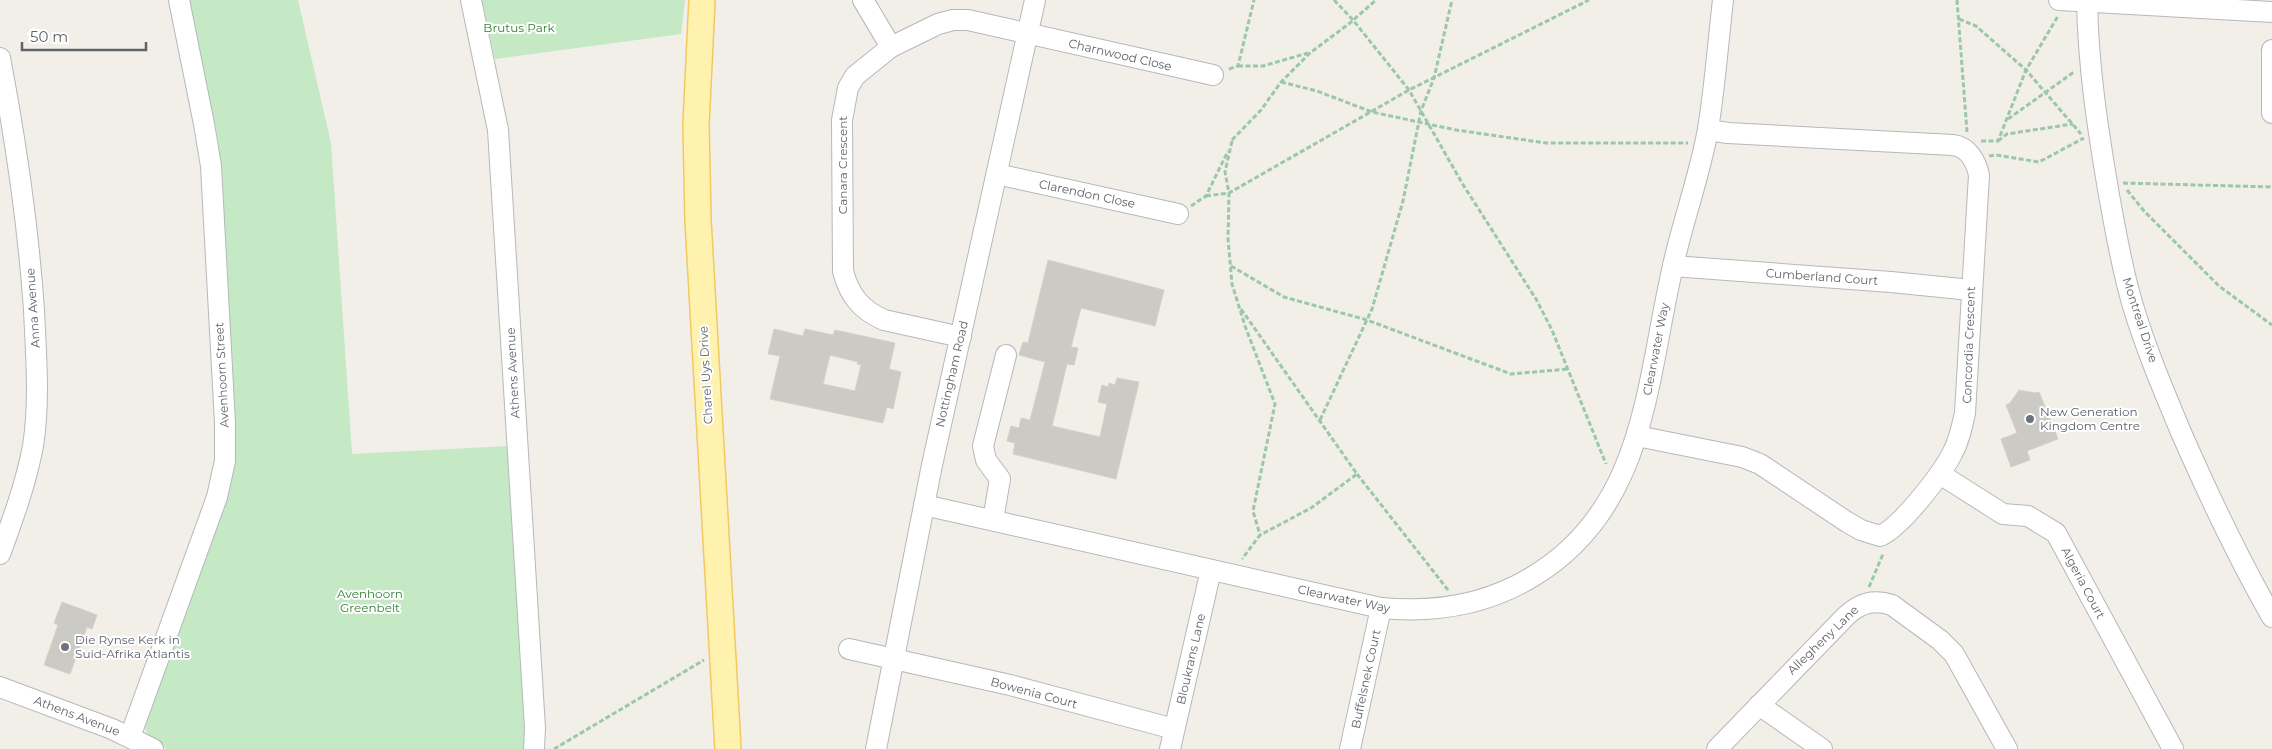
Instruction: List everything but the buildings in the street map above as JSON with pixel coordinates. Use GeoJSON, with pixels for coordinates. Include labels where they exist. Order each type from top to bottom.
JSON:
{"type":"FeatureCollection","features":[{"type":"Feature","properties":{"kind":"main road","name":"Charel Uys Drive"},"geometry":{"type":"LineString","coordinates":[[702,0],[696,125],[698,220],[728,749]]}},
{"type":"Feature","properties":{"kind":"street","name":"Avenhoorn Street"},"geometry":{"type":"LineString","coordinates":[[130,737],[217,498],[225,461],[225,423],[211,166],[179,0]]}},
{"type":"Feature","properties":{"kind":"street","name":"Athens Avenue"},"geometry":{"type":"LineString","coordinates":[[471,0],[498,130],[535,728],[534,749]]}},
{"type":"Feature","properties":{"kind":"street"},"geometry":{"type":"LineString","coordinates":[[863,0],[891,47]]}},
{"type":"Feature","properties":{"kind":"street","name":"Nottingham Road"},"geometry":{"type":"LineString","coordinates":[[876,749],[924,505],[1035,0]]}},
{"type":"Feature","properties":{"kind":"street","name":"Clearwater Way"},"geometry":{"type":"LineString","coordinates":[[924,505],[1381,608],[1422,610],[1453,607],[1490,597],[1507,590],[1554,564],[1594,525],[1616,490],[1637,436],[1673,266],[1706,136],[1724,0]]}},
{"type":"Feature","properties":{"kind":"street"},"geometry":{"type":"LineString","coordinates":[[2059,0],[2272,12]]}},
{"type":"Feature","properties":{"kind":"street","name":"Montreal Drive"},"geometry":{"type":"LineString","coordinates":[[2082,1],[2091,67],[2092,138],[2141,329],[2168,400],[2208,493],[2230,540],[2272,617]]}},
{"type":"Feature","properties":{"kind":"street","name":"Canara Crescent"},"geometry":{"type":"LineString","coordinates":[[961,337],[874,316],[857,303],[846,283],[843,271],[842,120],[844,104],[848,88],[855,76],[891,47],[938,24],[953,20],[968,20],[1028,34]]}},
{"type":"Feature","properties":{"kind":"street","name":"Charnwood Close"},"geometry":{"type":"LineString","coordinates":[[1028,34],[1213,75]]}},
{"type":"Feature","properties":{"kind":"street"},"geometry":{"type":"LineString","coordinates":[[2272,50],[2272,113]]}},
{"type":"Feature","properties":{"kind":"street","name":"Anna Avenue"},"geometry":{"type":"LineString","coordinates":[[0,58],[15,135],[26,213],[37,378],[36,416],[29,467],[0,554]]}},
{"type":"Feature","properties":{"kind":"street"},"geometry":{"type":"LineString","coordinates":[[1706,136],[1728,133],[1952,144],[1970,151]]}},
{"type":"Feature","properties":{"kind":"street","name":"Concordia Crescent"},"geometry":{"type":"LineString","coordinates":[[1880,536],[1899,522],[1940,474],[1960,438],[1965,413],[1979,175],[1970,151]]}},
{"type":"Feature","properties":{"kind":"street","name":"Clarendon Close"},"geometry":{"type":"LineString","coordinates":[[997,174],[1178,214]]}},
{"type":"Feature","properties":{"kind":"street","name":"Cumberland Court"},"geometry":{"type":"LineString","coordinates":[[1673,266],[1891,282],[1971,290]]}},
{"type":"Feature","properties":{"kind":"street"},"geometry":{"type":"LineString","coordinates":[[993,520],[1000,479],[986,460],[983,446],[1006,355]]}},
{"type":"Feature","properties":{"kind":"street"},"geometry":{"type":"LineString","coordinates":[[1637,436],[1742,457],[1760,464],[1847,522],[1861,530],[1880,536]]}},
{"type":"Feature","properties":{"kind":"street","name":"Algeria Court"},"geometry":{"type":"LineString","coordinates":[[1940,474],[2003,514],[2028,516],[2056,533],[2174,749]]}},
{"type":"Feature","properties":{"kind":"street","name":"Bloukrans Lane"},"geometry":{"type":"LineString","coordinates":[[1170,749],[1211,570]]}},
{"type":"Feature","properties":{"kind":"street","name":"Allegheny Lane"},"geometry":{"type":"LineString","coordinates":[[1717,749],[1855,607],[1868,602],[1884,602],[1892,605],[1945,644],[1957,659],[2007,749]]}},
{"type":"Feature","properties":{"kind":"street","name":"Buffelsnek Court"},"geometry":{"type":"LineString","coordinates":[[1350,749],[1381,608]]}},
{"type":"Feature","properties":{"kind":"street","name":"Bowenia Court"},"geometry":{"type":"LineString","coordinates":[[849,649],[1010,685],[1174,730]]}},
{"type":"Feature","properties":{"kind":"street","name":"Athens Avenue"},"geometry":{"type":"LineString","coordinates":[[0,687],[130,737],[153,749]]}},
{"type":"Feature","properties":{"kind":"street"},"geometry":{"type":"LineString","coordinates":[[1759,705],[1822,749]]}},
{"type":"Feature","properties":{"kind":"path"},"geometry":{"type":"LineString","coordinates":[[1238,66],[1254,0]]}},
{"type":"Feature","properties":{"kind":"path"},"geometry":{"type":"LineString","coordinates":[[1334,0],[1353,20],[1409,90],[1462,183],[1536,299],[1552,330],[1616,490]]}},
{"type":"Feature","properties":{"kind":"path"},"geometry":{"type":"LineString","coordinates":[[1206,196],[1232,140],[1261,110],[1282,82],[1310,53],[1376,0]]}},
{"type":"Feature","properties":{"kind":"path"},"geometry":{"type":"LineString","coordinates":[[1320,420],[1367,320],[1403,201],[1421,111],[1434,78],[1452,0]]}},
{"type":"Feature","properties":{"kind":"path"},"geometry":{"type":"LineString","coordinates":[[1178,214],[1206,196],[1229,193],[1409,90],[1590,0]]}},
{"type":"Feature","properties":{"kind":"path"},"geometry":{"type":"LineString","coordinates":[[1957,0],[1970,151]]}},
{"type":"Feature","properties":{"kind":"path"},"geometry":{"type":"LineString","coordinates":[[1998,141],[2026,70],[2058,17],[2082,1]]}},
{"type":"Feature","properties":{"kind":"path"},"geometry":{"type":"LineString","coordinates":[[1959,19],[1976,26],[2026,70],[2073,124],[2092,138],[2039,162],[1970,151]]}},
{"type":"Feature","properties":{"kind":"path"},"geometry":{"type":"LineString","coordinates":[[1213,75],[1238,66],[1263,66],[1310,53]]}},
{"type":"Feature","properties":{"kind":"path"},"geometry":{"type":"LineString","coordinates":[[2006,120],[2076,70],[2091,67]]}},
{"type":"Feature","properties":{"kind":"path"},"geometry":{"type":"LineString","coordinates":[[1282,82],[1317,91],[1372,112],[1419,123],[1546,143],[1706,136]]}},
{"type":"Feature","properties":{"kind":"path"},"geometry":{"type":"LineString","coordinates":[[1970,151],[1998,141],[2007,134],[2073,124]]}},
{"type":"Feature","properties":{"kind":"path"},"geometry":{"type":"LineString","coordinates":[[1232,140],[1225,172],[1229,193],[1232,284],[1275,404],[1253,511],[1260,535]]}},
{"type":"Feature","properties":{"kind":"path"},"geometry":{"type":"LineString","coordinates":[[2272,187],[2122,184],[2144,212],[2219,286],[2272,325]]}},
{"type":"Feature","properties":{"kind":"path"},"geometry":{"type":"LineString","coordinates":[[1230,265],[1284,297],[1367,320],[1511,374],[1568,369]]}},
{"type":"Feature","properties":{"kind":"path"},"geometry":{"type":"LineString","coordinates":[[1239,306],[1357,474],[1453,597],[1453,607]]}},
{"type":"Feature","properties":{"kind":"path"},"geometry":{"type":"LineString","coordinates":[[1230,574],[1260,535],[1310,508],[1357,474]]}},
{"type":"Feature","properties":{"kind":"path"},"geometry":{"type":"LineString","coordinates":[[1868,602],[1869,584],[1883,553],[1880,536]]}},
{"type":"Feature","properties":{"kind":"path"},"geometry":{"type":"LineString","coordinates":[[554,749],[722,649]]}},
{"type":"Feature","properties":{"kind":"green space","name":"Avenhoorn Greenbelt"},"geometry":{"type":"Polygon","coordinates":[[[189,0],[298,0],[331,143],[352,454],[509,446],[527,749],[167,749],[155,741],[146,731],[144,721],[234,459],[236,445],[219,144],[189,0]]]}},
{"type":"Feature","properties":{"kind":"green space","name":"Brutus Park"},"geometry":{"type":"Polygon","coordinates":[[[482,0],[685,0],[681,34],[495,59],[482,0]]]}},
{"type":"Feature","properties":{"kind":"place","name":"New Generation Kingdom Centre"},"geometry":{"type":"Point","coordinates":[2030,419]}},
{"type":"Feature","properties":{"kind":"place","name":"Die Rynse Kerk in Suid-Afrika Atlantis"},"geometry":{"type":"Point","coordinates":[65,647]}}]}
